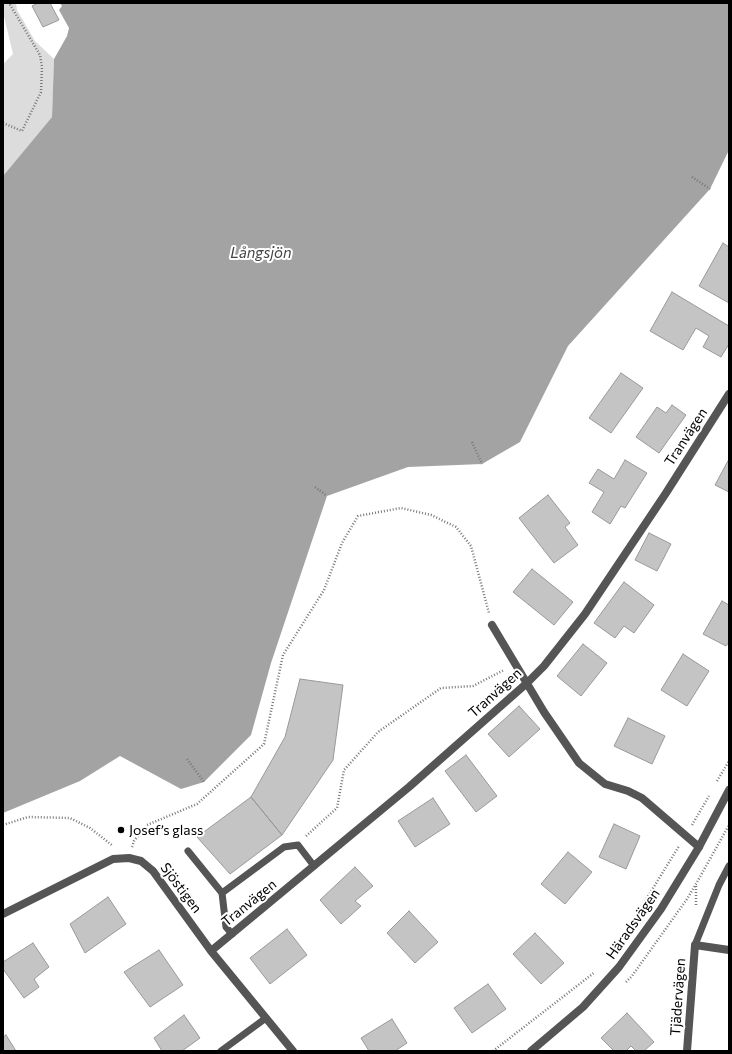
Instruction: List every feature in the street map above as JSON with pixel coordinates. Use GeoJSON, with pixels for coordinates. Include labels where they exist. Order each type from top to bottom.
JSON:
{"type":"FeatureCollection","features":[{"type":"Feature","properties":{"kind":"street","name":"Tranvägen"},"geometry":{"type":"LineString","coordinates":[[212,951],[409,787],[527,683],[544,666],[585,614],[666,493],[729,394]]}},
{"type":"Feature","properties":{"kind":"street"},"geometry":{"type":"LineString","coordinates":[[492,626],[544,712],[579,763],[605,784],[628,791],[642,798],[699,847]]}},
{"type":"Feature","properties":{"kind":"street","name":"Häradsvägen"},"geometry":{"type":"LineString","coordinates":[[531,1051],[583,1007],[619,967],[661,909],[699,847],[729,790]]}},
{"type":"Feature","properties":{"kind":"street"},"geometry":{"type":"LineString","coordinates":[[3,914],[113,859],[129,858]]}},
{"type":"Feature","properties":{"kind":"street","name":"Sjöstigen"},"geometry":{"type":"LineString","coordinates":[[129,858],[141,861],[153,872],[212,951],[293,1051]]}},
{"type":"Feature","properties":{"kind":"street"},"geometry":{"type":"LineString","coordinates":[[695,946],[729,950]]}},
{"type":"Feature","properties":{"kind":"street","name":"Tjädervägen"},"geometry":{"type":"LineString","coordinates":[[687,1051],[695,946]]}},
{"type":"Feature","properties":{"kind":"lane"},"geometry":{"type":"LineString","coordinates":[[222,893],[284,846],[298,845],[314,866]]}},
{"type":"Feature","properties":{"kind":"lane"},"geometry":{"type":"LineString","coordinates":[[188,851],[222,893],[226,927],[232,934]]}},
{"type":"Feature","properties":{"kind":"lane"},"geometry":{"type":"LineString","coordinates":[[695,946],[719,885],[729,866]]}},
{"type":"Feature","properties":{"kind":"lane"},"geometry":{"type":"LineString","coordinates":[[221,1051],[266,1018]]}},
{"type":"Feature","properties":{"kind":"path"},"geometry":{"type":"LineString","coordinates":[[3,123],[22,131],[41,92],[42,67],[40,55],[9,3]]}},
{"type":"Feature","properties":{"kind":"path"},"geometry":{"type":"LineString","coordinates":[[692,177],[710,189]]}},
{"type":"Feature","properties":{"kind":"path"},"geometry":{"type":"LineString","coordinates":[[472,442],[482,464]]}},
{"type":"Feature","properties":{"kind":"path"},"geometry":{"type":"LineString","coordinates":[[315,487],[327,496]]}},
{"type":"Feature","properties":{"kind":"path"},"geometry":{"type":"LineString","coordinates":[[3,825],[28,817],[70,818],[90,828],[129,858],[134,841],[147,825],[197,804],[264,744],[283,655],[324,590],[342,543],[358,516],[401,508],[431,515],[456,527],[471,546],[492,626]]}},
{"type":"Feature","properties":{"kind":"path"},"geometry":{"type":"LineString","coordinates":[[298,845],[337,808],[344,770],[378,732],[441,688],[473,686],[515,664]]}},
{"type":"Feature","properties":{"kind":"path"},"geometry":{"type":"LineString","coordinates":[[187,759],[204,782]]}},
{"type":"Feature","properties":{"kind":"path"},"geometry":{"type":"LineString","coordinates":[[715,785],[729,761]]}},
{"type":"Feature","properties":{"kind":"path"},"geometry":{"type":"LineString","coordinates":[[624,936],[712,791]]}},
{"type":"Feature","properties":{"kind":"path"},"geometry":{"type":"LineString","coordinates":[[696,879],[696,907]]}},
{"type":"Feature","properties":{"kind":"path"},"geometry":{"type":"LineString","coordinates":[[493,1051],[596,972]]}},
{"type":"Feature","properties":{"kind":"shaded area"},"geometry":{"type":"Polygon","coordinates":[[[3,3],[16,3],[17,10],[35,41],[54,59],[52,117],[3,176],[3,64],[13,54],[3,12],[3,3]]]}},
{"type":"Feature","properties":{"kind":"water","name":"Långsjön"},"geometry":{"type":"Polygon","coordinates":[[[60,3],[729,3],[729,150],[710,189],[568,346],[520,442],[482,464],[408,467],[327,496],[271,663],[251,735],[204,782],[181,789],[120,756],[80,781],[3,813],[3,176],[52,117],[54,59],[67,36],[69,28],[59,10],[62,6],[60,3]]]}},
{"type":"Feature","properties":{"kind":"building"},"geometry":{"type":"Polygon","coordinates":[[[38,3],[50,3],[59,20],[43,27],[32,6],[38,3]]]}},
{"type":"Feature","properties":{"kind":"building"},"geometry":{"type":"Polygon","coordinates":[[[723,243],[729,247],[729,303],[699,286],[723,243]]]}},
{"type":"Feature","properties":{"kind":"building"},"geometry":{"type":"Polygon","coordinates":[[[672,292],[729,326],[729,344],[721,357],[703,347],[709,336],[696,328],[683,350],[650,331],[672,292]]]}},
{"type":"Feature","properties":{"kind":"building"},"geometry":{"type":"Polygon","coordinates":[[[621,373],[643,388],[611,433],[589,418],[621,373]]]}},
{"type":"Feature","properties":{"kind":"building"},"geometry":{"type":"Polygon","coordinates":[[[672,405],[686,415],[659,453],[636,437],[657,407],[666,413],[672,405]]]}},
{"type":"Feature","properties":{"kind":"building"},"geometry":{"type":"Polygon","coordinates":[[[729,459],[729,492],[715,485],[729,459]]]}},
{"type":"Feature","properties":{"kind":"building"},"geometry":{"type":"Polygon","coordinates":[[[625,460],[647,473],[625,508],[621,506],[610,524],[592,512],[604,492],[589,483],[598,469],[614,479],[625,460]]]}},
{"type":"Feature","properties":{"kind":"building"},"geometry":{"type":"Polygon","coordinates":[[[548,495],[570,523],[565,527],[578,545],[554,563],[519,518],[548,495]]]}},
{"type":"Feature","properties":{"kind":"building"},"geometry":{"type":"Polygon","coordinates":[[[649,533],[671,544],[657,571],[635,560],[649,533]]]}},
{"type":"Feature","properties":{"kind":"building"},"geometry":{"type":"Polygon","coordinates":[[[532,569],[573,602],[554,625],[513,592],[532,569]]]}},
{"type":"Feature","properties":{"kind":"building"},"geometry":{"type":"Polygon","coordinates":[[[624,582],[654,605],[634,633],[624,626],[615,638],[594,623],[624,582]]]}},
{"type":"Feature","properties":{"kind":"building"},"geometry":{"type":"Polygon","coordinates":[[[722,601],[729,605],[729,642],[726,646],[703,634],[722,601]]]}},
{"type":"Feature","properties":{"kind":"building"},"geometry":{"type":"Polygon","coordinates":[[[583,644],[607,663],[581,696],[557,676],[583,644]]]}},
{"type":"Feature","properties":{"kind":"building"},"geometry":{"type":"Polygon","coordinates":[[[683,654],[709,671],[687,706],[661,690],[683,654]]]}},
{"type":"Feature","properties":{"kind":"building"},"geometry":{"type":"Polygon","coordinates":[[[300,679],[343,685],[333,760],[282,835],[251,797],[285,737],[300,679]]]}},
{"type":"Feature","properties":{"kind":"building"},"geometry":{"type":"Polygon","coordinates":[[[519,706],[540,729],[509,757],[488,734],[519,706]]]}},
{"type":"Feature","properties":{"kind":"building"},"geometry":{"type":"Polygon","coordinates":[[[628,718],[665,736],[652,764],[614,746],[628,718]]]}},
{"type":"Feature","properties":{"kind":"building"},"geometry":{"type":"Polygon","coordinates":[[[466,755],[497,796],[476,812],[445,771],[466,755]]]}},
{"type":"Feature","properties":{"kind":"building"},"geometry":{"type":"Polygon","coordinates":[[[251,797],[282,835],[230,874],[197,837],[251,797]]]}},
{"type":"Feature","properties":{"kind":"building"},"geometry":{"type":"Polygon","coordinates":[[[433,798],[450,824],[415,847],[398,821],[433,798]]]}},
{"type":"Feature","properties":{"kind":"building"},"geometry":{"type":"Polygon","coordinates":[[[614,824],[640,836],[626,869],[599,857],[614,824]]]}},
{"type":"Feature","properties":{"kind":"building"},"geometry":{"type":"Polygon","coordinates":[[[568,852],[592,872],[565,904],[541,884],[568,852]]]}},
{"type":"Feature","properties":{"kind":"building"},"geometry":{"type":"Polygon","coordinates":[[[355,867],[373,886],[355,901],[361,906],[341,924],[320,900],[355,867]]]}},
{"type":"Feature","properties":{"kind":"building"},"geometry":{"type":"Polygon","coordinates":[[[108,897],[126,924],[85,953],[70,924],[108,897]]]}},
{"type":"Feature","properties":{"kind":"building"},"geometry":{"type":"Polygon","coordinates":[[[409,911],[438,942],[415,963],[387,933],[409,911]]]}},
{"type":"Feature","properties":{"kind":"building"},"geometry":{"type":"Polygon","coordinates":[[[287,929],[307,955],[270,984],[250,958],[287,929]]]}},
{"type":"Feature","properties":{"kind":"building"},"geometry":{"type":"Polygon","coordinates":[[[535,933],[564,963],[541,984],[513,954],[535,933]]]}},
{"type":"Feature","properties":{"kind":"building"},"geometry":{"type":"Polygon","coordinates":[[[33,943],[49,967],[34,979],[39,987],[24,998],[3,969],[3,962],[33,943]]]}},
{"type":"Feature","properties":{"kind":"building"},"geometry":{"type":"Polygon","coordinates":[[[159,950],[183,985],[150,1007],[124,972],[159,950]]]}},
{"type":"Feature","properties":{"kind":"building"},"geometry":{"type":"Polygon","coordinates":[[[488,984],[506,1009],[472,1033],[454,1008],[488,984]]]}},
{"type":"Feature","properties":{"kind":"building"},"geometry":{"type":"Polygon","coordinates":[[[627,1013],[654,1042],[644,1051],[636,1051],[631,1046],[626,1051],[614,1051],[601,1038],[627,1013]]]}},
{"type":"Feature","properties":{"kind":"building"},"geometry":{"type":"Polygon","coordinates":[[[184,1015],[200,1038],[182,1051],[162,1051],[154,1038],[184,1015]]]}},
{"type":"Feature","properties":{"kind":"building"},"geometry":{"type":"Polygon","coordinates":[[[392,1019],[407,1043],[395,1051],[369,1051],[361,1038],[392,1019]]]}},
{"type":"Feature","properties":{"kind":"building"},"geometry":{"type":"Polygon","coordinates":[[[6,1035],[16,1051],[3,1051],[3,1037],[6,1035]]]}},
{"type":"Feature","properties":{"kind":"place","name":"Josef’s glass"},"geometry":{"type":"Point","coordinates":[121,830]}}]}
